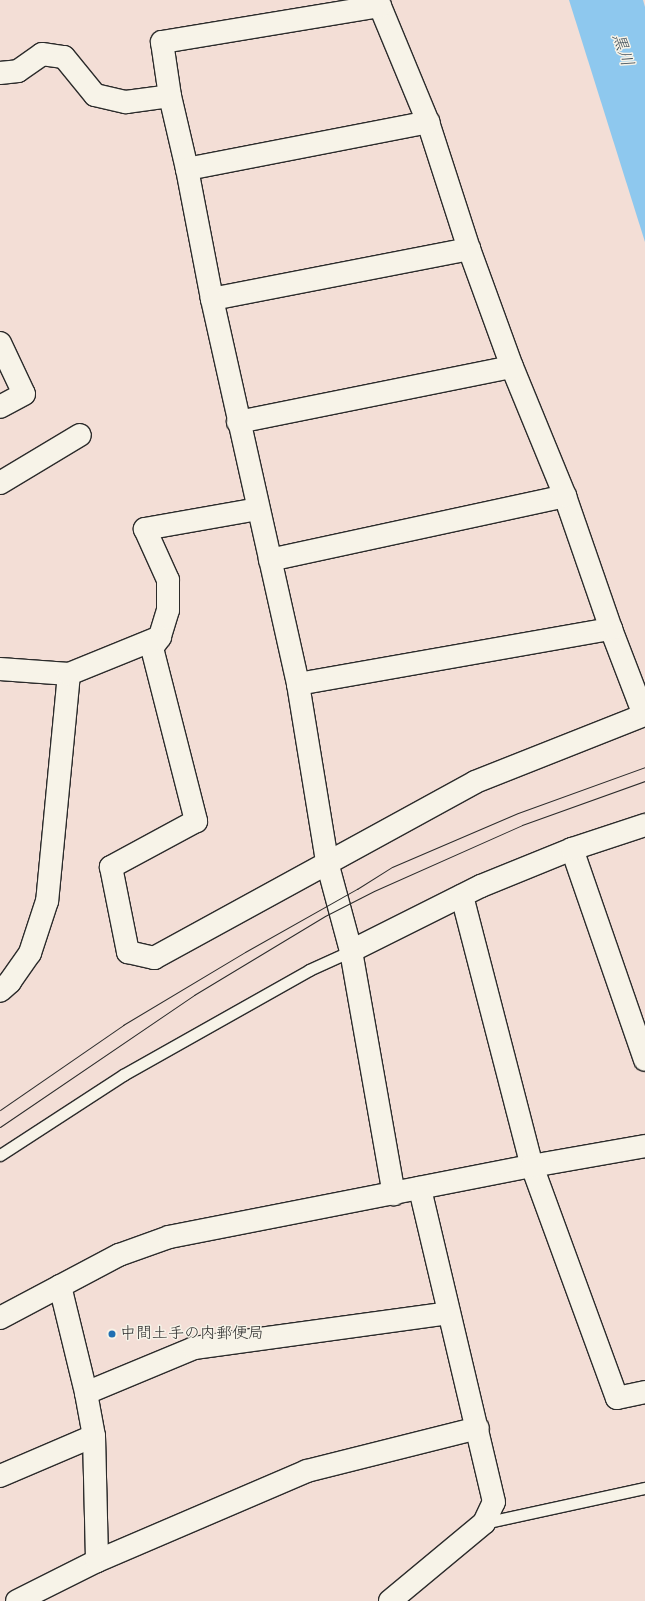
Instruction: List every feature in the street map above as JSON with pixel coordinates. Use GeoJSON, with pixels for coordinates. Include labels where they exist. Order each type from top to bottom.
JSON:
{"type":"FeatureCollection","features":[{"type":"Feature","properties":{"kind":"street"},"geometry":{"type":"LineString","coordinates":[[258,509],[146,529],[168,580],[168,610],[160,637],[152,648],[196,821],[111,867],[128,952],[154,958],[327,862],[475,782],[644,716],[611,629],[565,496],[512,367],[469,249],[428,122],[380,6],[162,42],[170,96],[187,169],[238,422],[270,560],[298,684],[327,862],[351,951],[394,1194]]}},
{"type":"Feature","properties":{"kind":"street"},"geometry":{"type":"LineString","coordinates":[[0,73],[18,71],[42,54],[64,57],[95,95],[126,102],[170,96]]}},
{"type":"Feature","properties":{"kind":"street"},"geometry":{"type":"LineString","coordinates":[[187,169],[428,122]]}},
{"type":"Feature","properties":{"kind":"street"},"geometry":{"type":"LineString","coordinates":[[212,298],[469,249]]}},
{"type":"Feature","properties":{"kind":"street"},"geometry":{"type":"LineString","coordinates":[[0,343],[24,394],[0,407]]}},
{"type":"Feature","properties":{"kind":"street"},"geometry":{"type":"LineString","coordinates":[[238,422],[512,367]]}},
{"type":"Feature","properties":{"kind":"street"},"geometry":{"type":"LineString","coordinates":[[0,483],[80,435]]}},
{"type":"Feature","properties":{"kind":"street"},"geometry":{"type":"LineString","coordinates":[[270,560],[565,496]]}},
{"type":"Feature","properties":{"kind":"street"},"geometry":{"type":"LineString","coordinates":[[298,684],[611,629]]}},
{"type":"Feature","properties":{"kind":"street"},"geometry":{"type":"LineString","coordinates":[[0,669],[69,674],[160,637]]}},
{"type":"Feature","properties":{"kind":"street"},"geometry":{"type":"LineString","coordinates":[[0,991],[10,982],[30,953],[47,901],[69,674]]}},
{"type":"Feature","properties":{"kind":"street"},"geometry":{"type":"LineString","coordinates":[[351,951],[481,886],[572,850],[645,825]]}},
{"type":"Feature","properties":{"kind":"street"},"geometry":{"type":"LineString","coordinates":[[572,850],[645,1060]]}},
{"type":"Feature","properties":{"kind":"street"},"geometry":{"type":"LineString","coordinates":[[462,896],[532,1166],[616,1398],[645,1392]]}},
{"type":"Feature","properties":{"kind":"street"},"geometry":{"type":"LineString","coordinates":[[0,1318],[119,1255],[169,1237],[532,1166],[645,1146]]}},
{"type":"Feature","properties":{"kind":"street"},"geometry":{"type":"LineString","coordinates":[[390,1601],[484,1523],[494,1502],[478,1428],[420,1188]]}},
{"type":"Feature","properties":{"kind":"street"},"geometry":{"type":"LineString","coordinates":[[60,1286],[86,1393],[94,1436],[97,1561]]}},
{"type":"Feature","properties":{"kind":"street"},"geometry":{"type":"LineString","coordinates":[[86,1393],[194,1348],[449,1313]]}},
{"type":"Feature","properties":{"kind":"street"},"geometry":{"type":"LineString","coordinates":[[17,1601],[97,1561],[307,1471],[478,1428]]}},
{"type":"Feature","properties":{"kind":"street"},"geometry":{"type":"LineString","coordinates":[[0,1476],[94,1436]]}},
{"type":"Feature","properties":{"kind":"lane"},"geometry":{"type":"LineString","coordinates":[[0,1155],[123,1075],[310,970],[351,951]]}},
{"type":"Feature","properties":{"kind":"lane"},"geometry":{"type":"LineString","coordinates":[[484,1523],[645,1488]]}},
{"type":"Feature","properties":{"kind":"water","name":"黒川"},"geometry":{"type":"Polygon","coordinates":[[[569,0],[643,0],[645,7],[645,242],[569,0]]]}},
{"type":"Feature","properties":{"kind":"tram line"},"geometry":{"type":"LineString","coordinates":[[0,1110],[123,1025],[245,952],[357,889],[392,867],[518,813],[645,767]]}},
{"type":"Feature","properties":{"kind":"tram line"},"geometry":{"type":"LineString","coordinates":[[0,1127],[194,995],[325,916],[374,891],[522,825],[645,781]]}},
{"type":"Feature","properties":{"kind":"place","name":"中間土手の内郵便局"},"geometry":{"type":"Point","coordinates":[112,1334]}}]}
